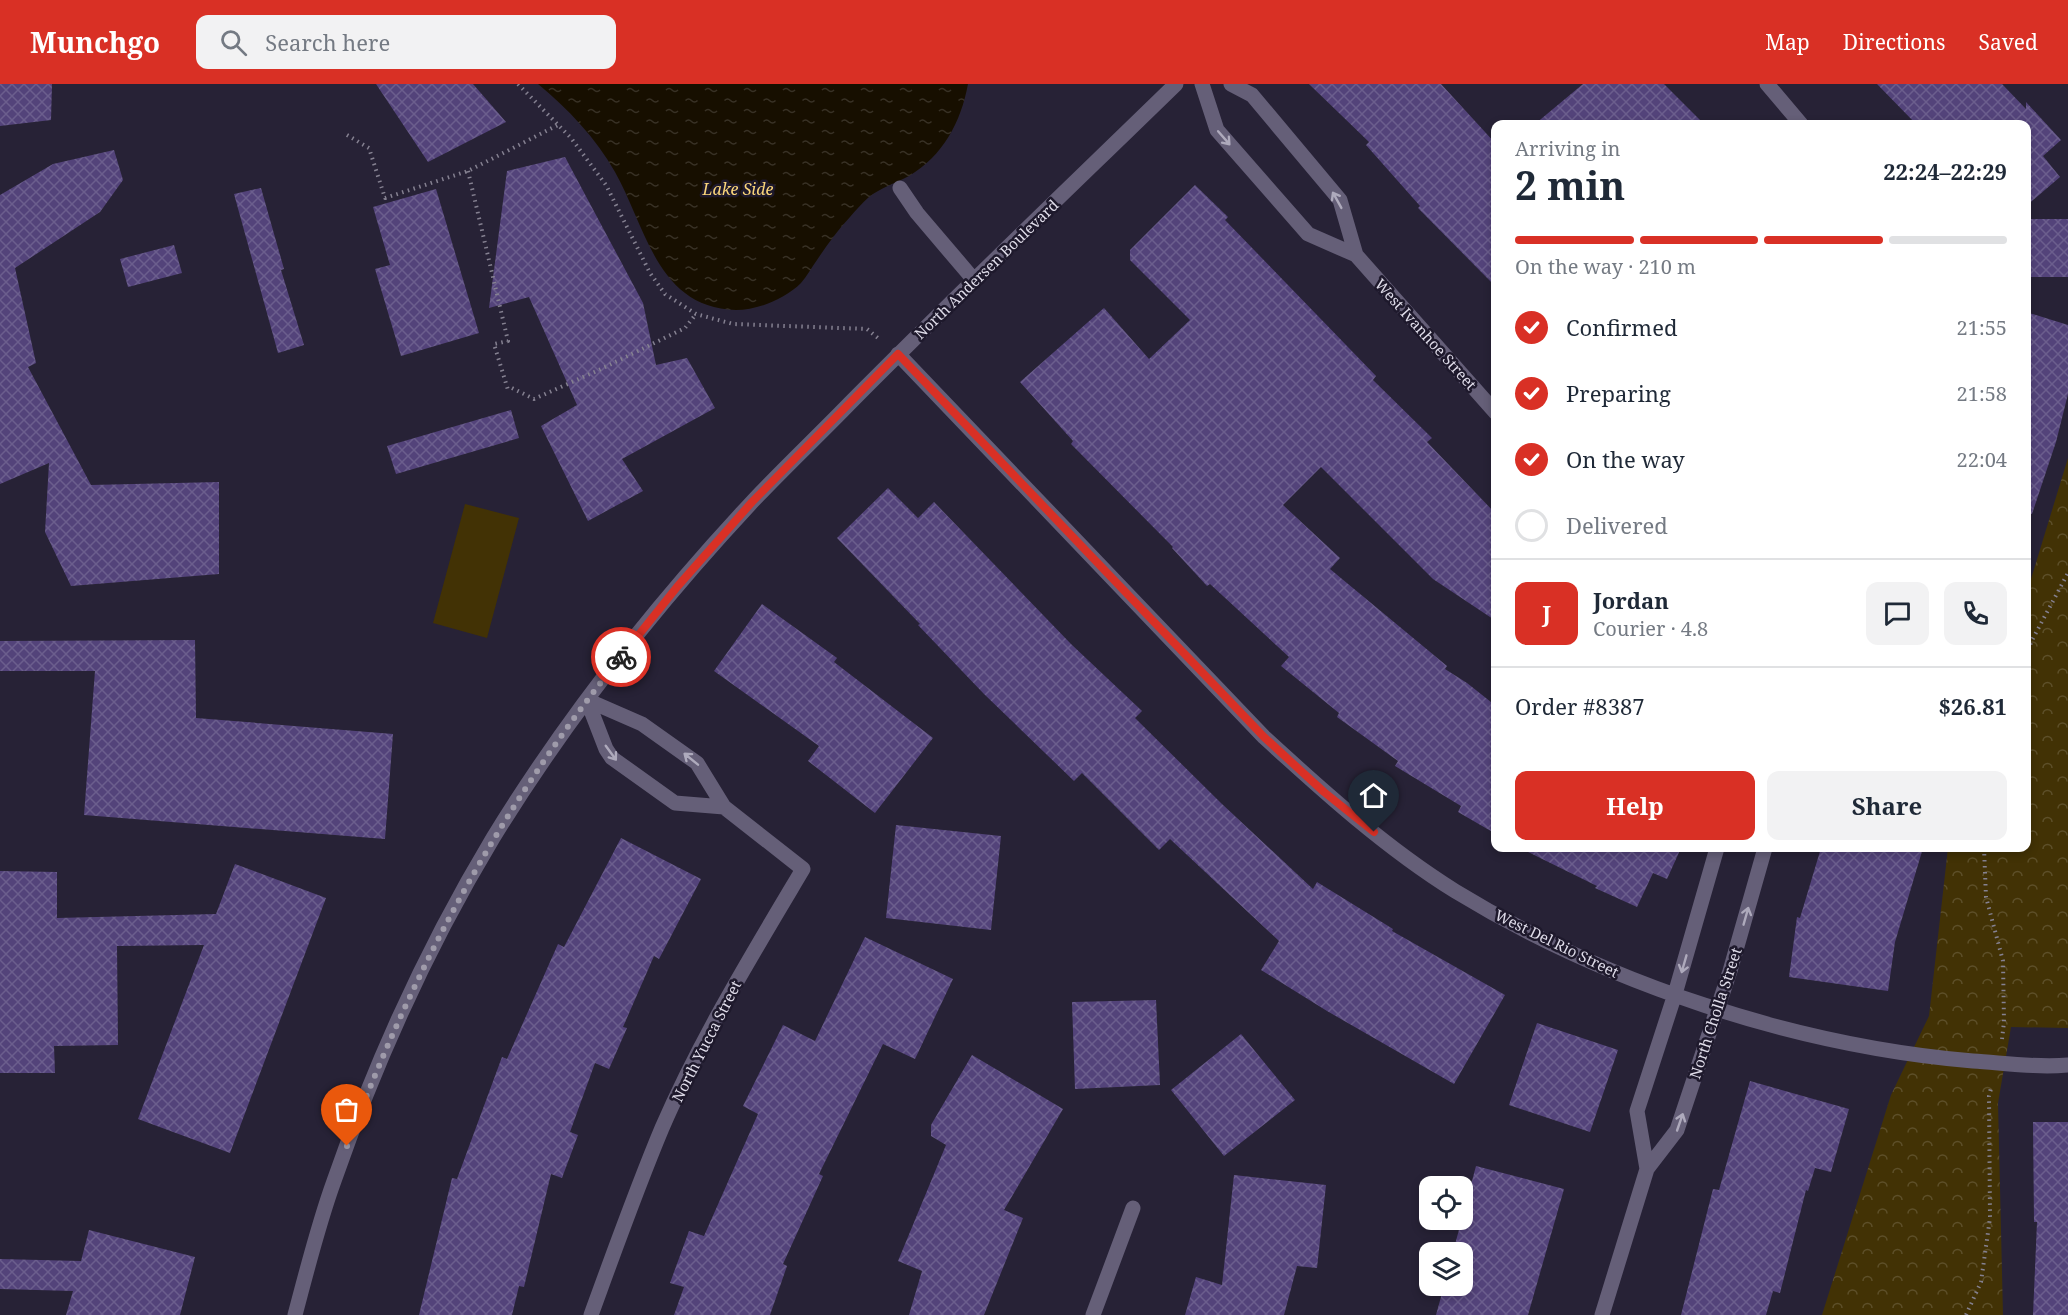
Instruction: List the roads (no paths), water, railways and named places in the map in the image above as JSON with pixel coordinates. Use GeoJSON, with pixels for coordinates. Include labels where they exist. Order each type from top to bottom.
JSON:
{"type":"FeatureCollection","features":[{"type":"Feature","properties":{"kind":"street","name":"North Andersen Boulevard"},"geometry":{"type":"LineString","coordinates":[[295,1315],[333,1183],[398,1022],[450,914],[495,836],[587,700],[677,587],[752,502],[898,354],[1176,84]]}},
{"type":"Feature","properties":{"kind":"street","name":"West Ivanhoe Street"},"geometry":{"type":"LineString","coordinates":[[1203,84],[1217,130],[1308,234],[1356,255],[1491,407]]}},
{"type":"Feature","properties":{"kind":"street","name":"West Ivanhoe Street"},"geometry":{"type":"LineString","coordinates":[[1231,84],[1252,96],[1340,200],[1356,255]]}},
{"type":"Feature","properties":{"kind":"street"},"geometry":{"type":"LineString","coordinates":[[1767,84],[1798,120]]}},
{"type":"Feature","properties":{"kind":"street"},"geometry":{"type":"LineString","coordinates":[[900,188],[917,213],[974,280]]}},
{"type":"Feature","properties":{"kind":"street","name":"West Del Rio Street"},"geometry":{"type":"LineString","coordinates":[[898,354],[1264,737],[1324,792],[1391,846],[1454,890],[1510,922],[1623,975],[1760,1023],[1841,1042],[1935,1058],[2068,1065]]}},
{"type":"Feature","properties":{"kind":"street"},"geometry":{"type":"LineString","coordinates":[[587,700],[606,749],[612,758],[675,803],[724,807]]}},
{"type":"Feature","properties":{"kind":"street","name":"North Yucca Street"},"geometry":{"type":"LineString","coordinates":[[587,700],[642,724],[697,763],[724,807],[803,869],[735,985],[663,1127],[591,1315]]}},
{"type":"Feature","properties":{"kind":"street","name":"North Cholla Street"},"geometry":{"type":"LineString","coordinates":[[1647,1169],[1637,1111],[1675,994],[1716,852]]}},
{"type":"Feature","properties":{"kind":"street","name":"North Cholla Street"},"geometry":{"type":"LineString","coordinates":[[1602,1315],[1647,1169],[1677,1130],[1730,971],[1764,852]]}},
{"type":"Feature","properties":{"kind":"street"},"geometry":{"type":"LineString","coordinates":[[1093,1315],[1133,1208]]}},
{"type":"Feature","properties":{"kind":"water","name":"Lake Side"},"geometry":{"type":"Polygon","coordinates":[[[538,84],[968,84],[955,125],[932,159],[909,176],[866,199],[836,233],[795,289],[762,306],[736,310],[709,306],[688,295],[671,280],[646,239],[615,172],[599,147],[581,125],[538,84]]]}}]}
